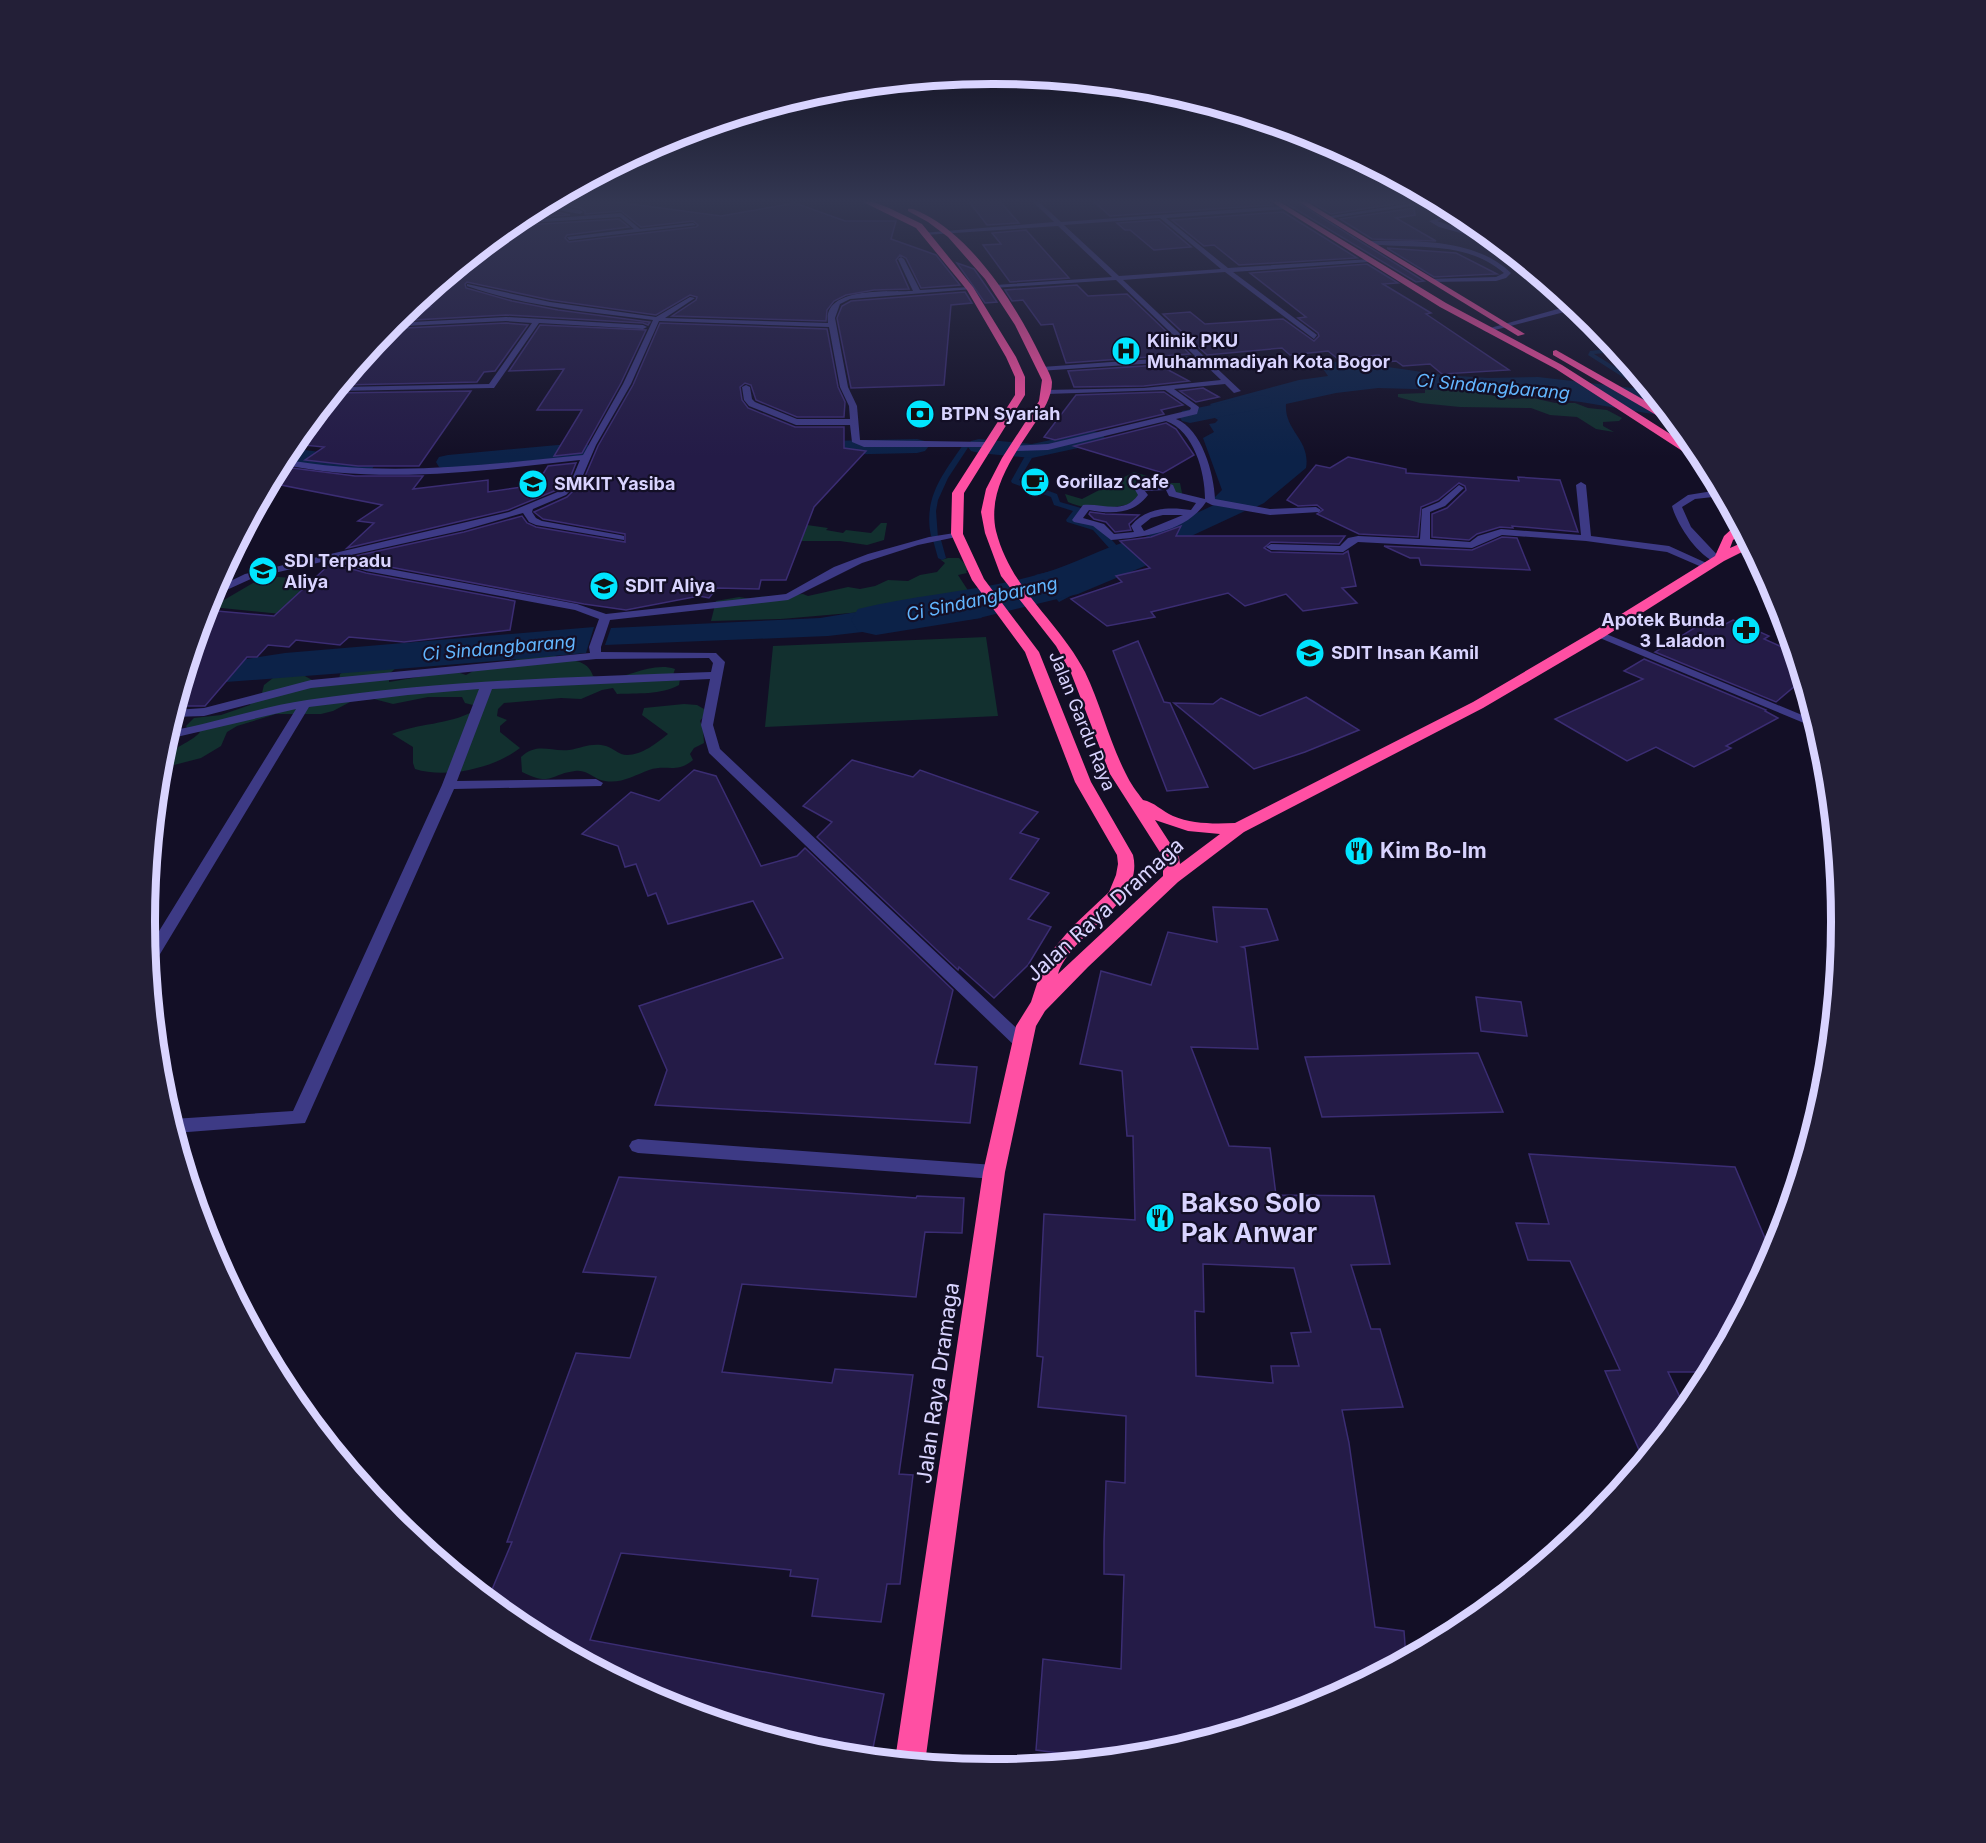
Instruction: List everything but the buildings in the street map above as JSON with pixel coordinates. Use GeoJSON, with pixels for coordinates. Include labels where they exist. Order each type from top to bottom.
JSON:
{"type":"FeatureCollection","features":[{"type":"Feature","properties":{"kind":"highway","name":"Jalan Gardu Raya"},"geometry":{"type":"LineString","coordinates":[[967,285],[1024,356],[1042,369],[1047,380],[1047,392]]}},
{"type":"Feature","properties":{"kind":"highway"},"geometry":{"type":"LineString","coordinates":[[1411,285],[1487,330],[1559,367],[1681,445]]}},
{"type":"Feature","properties":{"kind":"highway"},"geometry":{"type":"LineString","coordinates":[[1438,285],[1533,341]]}},
{"type":"Feature","properties":{"kind":"highway","name":"Jalan Gardu Raya"},"geometry":{"type":"LineString","coordinates":[[996,287],[1024,356],[1020,377],[1020,395],[958,493],[957,534],[978,580],[1032,652],[1083,782],[1125,855],[1127,864],[1116,895],[1078,932],[1053,964],[1038,1006]]}},
{"type":"Feature","properties":{"kind":"highway"},"geometry":{"type":"LineString","coordinates":[[1543,346],[1655,410]]}},
{"type":"Feature","properties":{"kind":"highway"},"geometry":{"type":"LineString","coordinates":[[1559,367],[1580,366]]}},
{"type":"Feature","properties":{"kind":"highway"},"geometry":{"type":"LineString","coordinates":[[1047,392],[1038,412],[1011,451],[992,489],[987,512],[991,533],[1007,576],[1062,645],[1078,673],[1118,774],[1171,857],[1172,878]]}},
{"type":"Feature","properties":{"kind":"highway"},"geometry":{"type":"LineString","coordinates":[[1715,562],[1728,539],[1734,533]]}},
{"type":"Feature","properties":{"kind":"highway","name":"Jalan Raya Dramaga"},"geometry":{"type":"LineString","coordinates":[[911,1754],[994,1172],[1026,1026],[1038,1006],[1097,946],[1172,878],[1238,828],[1478,705],[1742,547]]}},
{"type":"Feature","properties":{"kind":"highway"},"geometry":{"type":"LineString","coordinates":[[1130,795],[1158,817],[1172,823],[1203,829],[1238,828]]}},
{"type":"Feature","properties":{"kind":"street"},"geometry":{"type":"LineString","coordinates":[[470,285],[486,291],[550,304],[657,319],[692,322],[834,325]]}},
{"type":"Feature","properties":{"kind":"street"},"geometry":{"type":"LineString","coordinates":[[914,285],[918,293]]}},
{"type":"Feature","properties":{"kind":"street"},"geometry":{"type":"LineString","coordinates":[[996,287],[1023,285]]}},
{"type":"Feature","properties":{"kind":"street"},"geometry":{"type":"LineString","coordinates":[[1125,285],[1237,391]]}},
{"type":"Feature","properties":{"kind":"street"},"geometry":{"type":"LineString","coordinates":[[1246,285],[1314,337]]}},
{"type":"Feature","properties":{"kind":"street"},"geometry":{"type":"LineString","coordinates":[[970,289],[843,298],[834,306],[831,318],[844,387],[853,406],[855,438],[859,443],[986,448]]}},
{"type":"Feature","properties":{"kind":"street"},"geometry":{"type":"LineString","coordinates":[[225,588],[249,576],[464,527],[529,507],[563,493],[576,480],[627,384],[657,319],[692,298]]}},
{"type":"Feature","properties":{"kind":"street"},"geometry":{"type":"LineString","coordinates":[[1487,330],[1564,310]]}},
{"type":"Feature","properties":{"kind":"street"},"geometry":{"type":"LineString","coordinates":[[1496,334],[1570,315]]}},
{"type":"Feature","properties":{"kind":"street"},"geometry":{"type":"LineString","coordinates":[[408,323],[538,320],[652,328]]}},
{"type":"Feature","properties":{"kind":"street"},"geometry":{"type":"LineString","coordinates":[[347,389],[490,386],[538,320]]}},
{"type":"Feature","properties":{"kind":"street"},"geometry":{"type":"LineString","coordinates":[[1042,369],[1200,358]]}},
{"type":"Feature","properties":{"kind":"street"},"geometry":{"type":"LineString","coordinates":[[1047,392],[1168,389],[1226,382]]}},
{"type":"Feature","properties":{"kind":"street"},"geometry":{"type":"LineString","coordinates":[[746,387],[748,400],[752,404],[787,420],[855,422]]}},
{"type":"Feature","properties":{"kind":"street"},"geometry":{"type":"LineString","coordinates":[[1011,451],[1048,447],[1196,410],[1189,402],[1168,389]]}},
{"type":"Feature","properties":{"kind":"street"},"geometry":{"type":"LineString","coordinates":[[1165,417],[1182,424],[1193,439],[1211,492],[1209,501],[1194,513],[1149,534],[1111,537],[1106,529],[1097,523],[1077,520],[1086,507],[1121,510],[1140,502],[1143,495],[1139,488],[1170,487],[1172,494],[1209,501],[1255,510],[1283,512],[1316,510]]}},
{"type":"Feature","properties":{"kind":"street"},"geometry":{"type":"LineString","coordinates":[[292,464],[336,471],[406,473],[587,457]]}},
{"type":"Feature","properties":{"kind":"street"},"geometry":{"type":"LineString","coordinates":[[1581,485],[1586,538]]}},
{"type":"Feature","properties":{"kind":"street"},"geometry":{"type":"LineString","coordinates":[[1425,543],[1425,511],[1442,504],[1459,488]]}},
{"type":"Feature","properties":{"kind":"street"},"geometry":{"type":"LineString","coordinates":[[1712,494],[1682,500],[1677,506],[1678,514],[1689,532],[1715,562]]}},
{"type":"Feature","properties":{"kind":"street"},"geometry":{"type":"LineString","coordinates":[[529,507],[527,512],[529,517],[539,523],[620,538]]}},
{"type":"Feature","properties":{"kind":"street"},"geometry":{"type":"LineString","coordinates":[[1141,535],[1136,526],[1137,522],[1162,511],[1194,513]]}},
{"type":"Feature","properties":{"kind":"street"},"geometry":{"type":"LineString","coordinates":[[1271,547],[1343,549],[1352,540],[1358,539],[1472,545],[1482,538],[1501,532],[1586,538],[1669,549],[1715,562]]}},
{"type":"Feature","properties":{"kind":"street"},"geometry":{"type":"LineString","coordinates":[[329,556],[366,568],[577,607],[603,623],[788,597],[802,593],[845,566],[934,538],[957,534]]}},
{"type":"Feature","properties":{"kind":"street"},"geometry":{"type":"LineString","coordinates":[[595,651],[603,623]]}},
{"type":"Feature","properties":{"kind":"street"},"geometry":{"type":"LineString","coordinates":[[1599,634],[1806,721]]}},
{"type":"Feature","properties":{"kind":"street"},"geometry":{"type":"LineString","coordinates":[[182,713],[204,712],[311,684],[595,651],[712,655],[719,662],[707,725],[714,750],[1022,1043]]}},
{"type":"Feature","properties":{"kind":"street"},"geometry":{"type":"LineString","coordinates":[[178,734],[268,710],[305,704],[487,685],[718,675]]}},
{"type":"Feature","properties":{"kind":"street"},"geometry":{"type":"LineString","coordinates":[[181,1125],[299,1118],[449,785],[487,685]]}},
{"type":"Feature","properties":{"kind":"street"},"geometry":{"type":"LineString","coordinates":[[156,949],[305,704]]}},
{"type":"Feature","properties":{"kind":"street"},"geometry":{"type":"LineString","coordinates":[[449,785],[596,783]]}},
{"type":"Feature","properties":{"kind":"street"},"geometry":{"type":"LineString","coordinates":[[638,1146],[994,1172]]}},
{"type":"Feature","properties":{"kind":"green space"},"geometry":{"type":"Polygon","coordinates":[[[1425,390],[1469,391],[1511,399],[1533,398],[1555,403],[1575,403],[1588,408],[1607,410],[1622,418],[1619,421],[1603,422],[1603,426],[1614,432],[1596,429],[1577,417],[1550,415],[1531,408],[1460,407],[1420,403],[1398,397],[1398,394],[1425,393],[1425,390]]]}},
{"type":"Feature","properties":{"kind":"green space"},"geometry":{"type":"Polygon","coordinates":[[[1134,472],[1170,483],[1180,483],[1183,498],[1173,493],[1170,486],[1139,488],[1139,502],[1112,508],[1087,507],[1068,502],[1065,494],[1082,499],[1134,472]]]}},
{"type":"Feature","properties":{"kind":"green space"},"geometry":{"type":"Polygon","coordinates":[[[881,523],[887,523],[884,540],[867,545],[840,541],[797,541],[800,524],[828,528],[826,530],[843,533],[846,530],[871,533],[881,523]]]}},
{"type":"Feature","properties":{"kind":"green space"},"geometry":{"type":"Polygon","coordinates":[[[959,558],[969,568],[967,573],[958,575],[969,592],[862,612],[781,619],[711,621],[716,601],[739,597],[751,599],[803,594],[808,596],[848,587],[860,589],[875,586],[888,580],[908,581],[920,575],[937,572],[945,563],[941,560],[959,558]]]}},
{"type":"Feature","properties":{"kind":"green space"},"geometry":{"type":"Polygon","coordinates":[[[265,576],[359,583],[320,618],[217,607],[218,603],[265,576]]]}},
{"type":"Feature","properties":{"kind":"green space"},"geometry":{"type":"Polygon","coordinates":[[[986,637],[998,716],[765,727],[773,646],[986,637]]]}},
{"type":"Feature","properties":{"kind":"green space"},"geometry":{"type":"Polygon","coordinates":[[[548,652],[556,656],[556,659],[583,663],[591,670],[593,676],[603,678],[665,667],[675,669],[673,675],[680,679],[679,685],[649,693],[617,694],[613,688],[581,699],[561,698],[504,703],[498,709],[497,716],[507,720],[500,726],[500,732],[520,748],[497,761],[470,770],[441,773],[415,769],[413,747],[392,734],[454,719],[474,711],[473,705],[465,703],[462,697],[428,697],[393,704],[374,699],[352,701],[333,711],[321,714],[276,714],[237,726],[227,732],[221,746],[201,758],[174,765],[171,763],[174,750],[200,732],[189,732],[186,726],[194,718],[221,715],[250,705],[251,699],[262,693],[264,685],[273,678],[301,674],[314,681],[339,680],[340,674],[349,668],[396,668],[389,674],[389,682],[454,671],[466,675],[477,669],[515,663],[516,657],[548,652]]]}},
{"type":"Feature","properties":{"kind":"green space"},"geometry":{"type":"Polygon","coordinates":[[[697,705],[704,709],[705,715],[700,721],[704,743],[694,748],[690,754],[693,760],[681,767],[655,768],[611,782],[580,771],[545,779],[522,772],[521,757],[527,752],[538,749],[569,750],[596,745],[606,746],[624,755],[644,751],[668,734],[642,715],[644,708],[697,705]]]}},
{"type":"Feature","properties":{"kind":"water"},"geometry":{"type":"Polygon","coordinates":[[[1319,363],[1374,365],[1443,375],[1488,378],[1538,377],[1639,389],[1659,415],[1581,402],[1485,391],[1378,388],[1336,393],[1286,404],[1289,421],[1305,450],[1306,468],[1264,503],[1254,508],[1212,500],[1222,490],[1203,438],[1214,432],[1209,424],[1218,420],[1206,412],[1212,407],[1210,404],[1299,380],[1328,376],[1319,363]]]}},
{"type":"Feature","properties":{"kind":"water"},"geometry":{"type":"Polygon","coordinates":[[[1216,504],[1245,511],[1131,564],[1059,602],[1035,575],[1094,561],[1216,504]]]}},
{"type":"Feature","properties":{"kind":"water"},"geometry":{"type":"Polygon","coordinates":[[[962,595],[982,618],[828,636],[605,645],[611,628],[820,618],[962,595]]]}},
{"type":"Feature","properties":{"kind":"water"},"geometry":{"type":"Polygon","coordinates":[[[594,627],[586,653],[202,684],[233,661],[285,653],[594,627]]]}},
{"type":"Feature","properties":{"kind":"waterway"},"geometry":{"type":"LineString","coordinates":[[1606,351],[1592,352],[1591,355],[1633,381]]}},
{"type":"Feature","properties":{"kind":"waterway"},"geometry":{"type":"LineString","coordinates":[[1190,416],[1261,402]]}},
{"type":"Feature","properties":{"kind":"waterway"},"geometry":{"type":"LineString","coordinates":[[979,446],[1032,451],[1093,438]]}},
{"type":"Feature","properties":{"kind":"waterway"},"geometry":{"type":"LineString","coordinates":[[788,446],[827,448],[917,446]]}},
{"type":"Feature","properties":{"kind":"waterway"},"geometry":{"type":"LineString","coordinates":[[935,536],[932,523],[934,500],[944,478],[965,446]]}},
{"type":"Feature","properties":{"kind":"waterway"},"geometry":{"type":"LineString","coordinates":[[448,462],[580,450]]}},
{"type":"Feature","properties":{"kind":"waterway"},"geometry":{"type":"LineString","coordinates":[[1032,451],[1015,481],[1054,496],[1057,503],[1078,510],[1070,520],[1096,528],[1122,557]]}},
{"type":"Feature","properties":{"kind":"waterway"},"geometry":{"type":"LineString","coordinates":[[296,457],[326,462],[363,464]]}},
{"type":"Feature","properties":{"kind":"waterway"},"geometry":{"type":"LineString","coordinates":[[937,540],[942,558]]}},
{"type":"Feature","properties":{"kind":"waterway","name":"Ci Sindangbarang"},"geometry":{"type":"LineString","coordinates":[[876,620],[975,604],[1061,584],[1135,553]]}},
{"type":"Feature","properties":{"kind":"place","name":"Klinik PKU Muhammadiyah Kota Bogor"},"geometry":{"type":"Point","coordinates":[1126,351]}},
{"type":"Feature","properties":{"kind":"place","name":"BTPN Syariah"},"geometry":{"type":"Point","coordinates":[920,414]}},
{"type":"Feature","properties":{"kind":"place","name":"Gorillaz Cafe"},"geometry":{"type":"Point","coordinates":[1035,482]}},
{"type":"Feature","properties":{"kind":"place","name":"SMKIT Yasiba"},"geometry":{"type":"Point","coordinates":[533,484]}},
{"type":"Feature","properties":{"kind":"place","name":"SDI Terpadu Aliya"},"geometry":{"type":"Point","coordinates":[263,571]}},
{"type":"Feature","properties":{"kind":"place","name":"SDIT Aliya"},"geometry":{"type":"Point","coordinates":[604,586]}},
{"type":"Feature","properties":{"kind":"place","name":"Apotek Bunda 3 Laladon"},"geometry":{"type":"Point","coordinates":[1746,630]}},
{"type":"Feature","properties":{"kind":"place","name":"SDIT Insan Kamil"},"geometry":{"type":"Point","coordinates":[1310,653]}},
{"type":"Feature","properties":{"kind":"place","name":"Kim Bo-Im"},"geometry":{"type":"Point","coordinates":[1359,851]}},
{"type":"Feature","properties":{"kind":"place","name":"Bakso Solo Pak Anwar"},"geometry":{"type":"Point","coordinates":[1160,1218]}}]}
